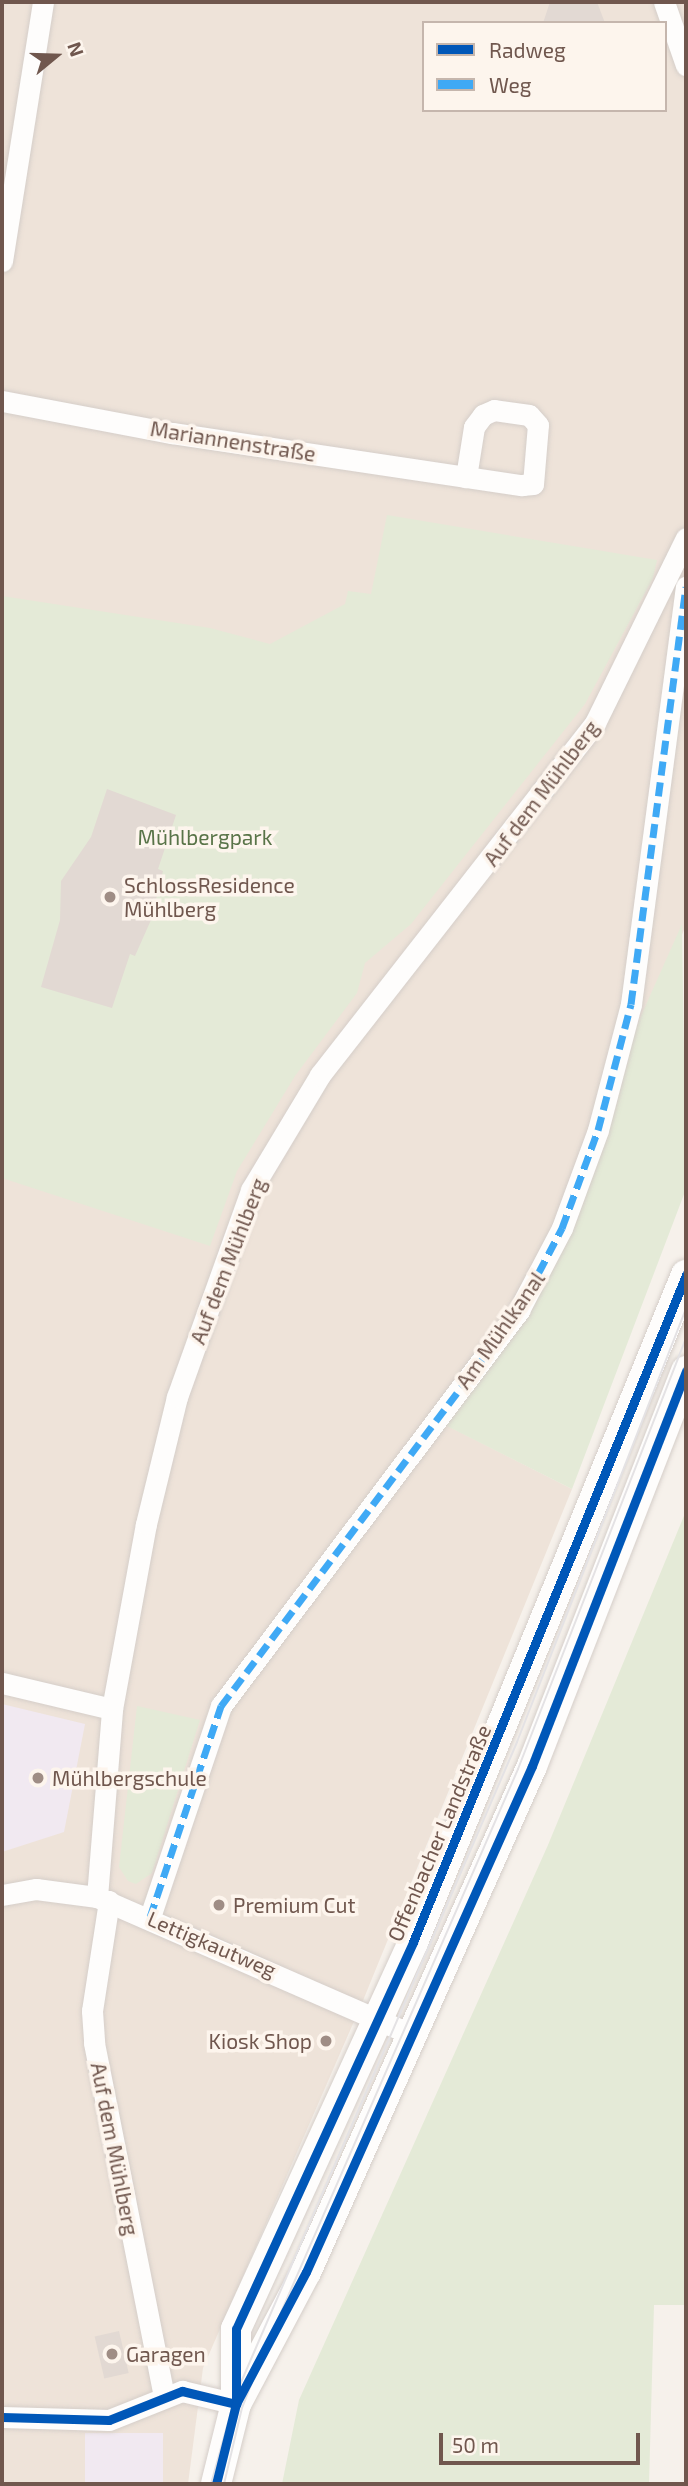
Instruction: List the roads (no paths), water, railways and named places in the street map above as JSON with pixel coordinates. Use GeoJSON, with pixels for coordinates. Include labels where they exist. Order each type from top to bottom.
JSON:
{"type":"FeatureCollection","features":[{"type":"Feature","properties":{"kind":"main road","name":"Offenbacher Landstraße"},"geometry":{"type":"LineString","coordinates":[[236,2404],[236,2329],[379,2017],[686,1275]]}},
{"type":"Feature","properties":{"kind":"main road","name":"Offenbacher Landstraße"},"geometry":{"type":"LineString","coordinates":[[216,2484],[236,2404],[306,2272],[532,1766],[686,1371]]}},
{"type":"Feature","properties":{"kind":"street"},"geometry":{"type":"LineString","coordinates":[[2,261],[43,2]]}},
{"type":"Feature","properties":{"kind":"street"},"geometry":{"type":"LineString","coordinates":[[664,2],[686,65]]}},
{"type":"Feature","properties":{"kind":"street","name":"Mariannenstraße"},"geometry":{"type":"LineString","coordinates":[[2,401],[466,477]]}},
{"type":"Feature","properties":{"kind":"street","name":"Auf dem Mühlberg"},"geometry":{"type":"LineString","coordinates":[[164,2395],[94,2043],[92,2011],[103,1899],[112,1709],[146,1524],[177,1397],[251,1190],[320,1075],[596,723],[686,538]]}},
{"type":"Feature","properties":{"kind":"street","name":"Am Mühlkanal"},"geometry":{"type":"LineString","coordinates":[[150,1917],[221,1706],[519,1310],[562,1228],[598,1130],[631,1004],[686,587]]}},
{"type":"Feature","properties":{"kind":"street"},"geometry":{"type":"LineString","coordinates":[[2,1683],[112,1709]]}},
{"type":"Feature","properties":{"kind":"street","name":"Lettigkautweg"},"geometry":{"type":"LineString","coordinates":[[2,1895],[36,1889],[103,1899],[379,2017],[413,2035]]}},
{"type":"Feature","properties":{"kind":"street"},"geometry":{"type":"LineString","coordinates":[[2,2417],[109,2420],[164,2395],[182,2391],[236,2404]]}},
{"type":"Feature","properties":{"kind":"tram line"},"geometry":{"type":"LineString","coordinates":[[211,2484],[236,2394],[517,1742],[686,1308]]}},
{"type":"Feature","properties":{"kind":"tram line"},"geometry":{"type":"LineString","coordinates":[[224,2484],[242,2408],[265,2349],[518,1769],[686,1337]]}},
{"type":"Feature","properties":{"kind":"place","name":"SchlossResidence Mühlberg"},"geometry":{"type":"Point","coordinates":[110,897]}},
{"type":"Feature","properties":{"kind":"place","name":"Mühlbergschule"},"geometry":{"type":"Point","coordinates":[38,1778]}},
{"type":"Feature","properties":{"kind":"place","name":"Premium Cut"},"geometry":{"type":"Point","coordinates":[219,1905]}},
{"type":"Feature","properties":{"kind":"place","name":"Kiosk Shop"},"geometry":{"type":"Point","coordinates":[326,2041]}},
{"type":"Feature","properties":{"kind":"place","name":"Garagen"},"geometry":{"type":"Point","coordinates":[112,2354]}},
{"type":"Feature","properties":{"kind":"park label","name":"Mühlbergpark"},"geometry":{"type":"Point","coordinates":[205,837]}}]}
